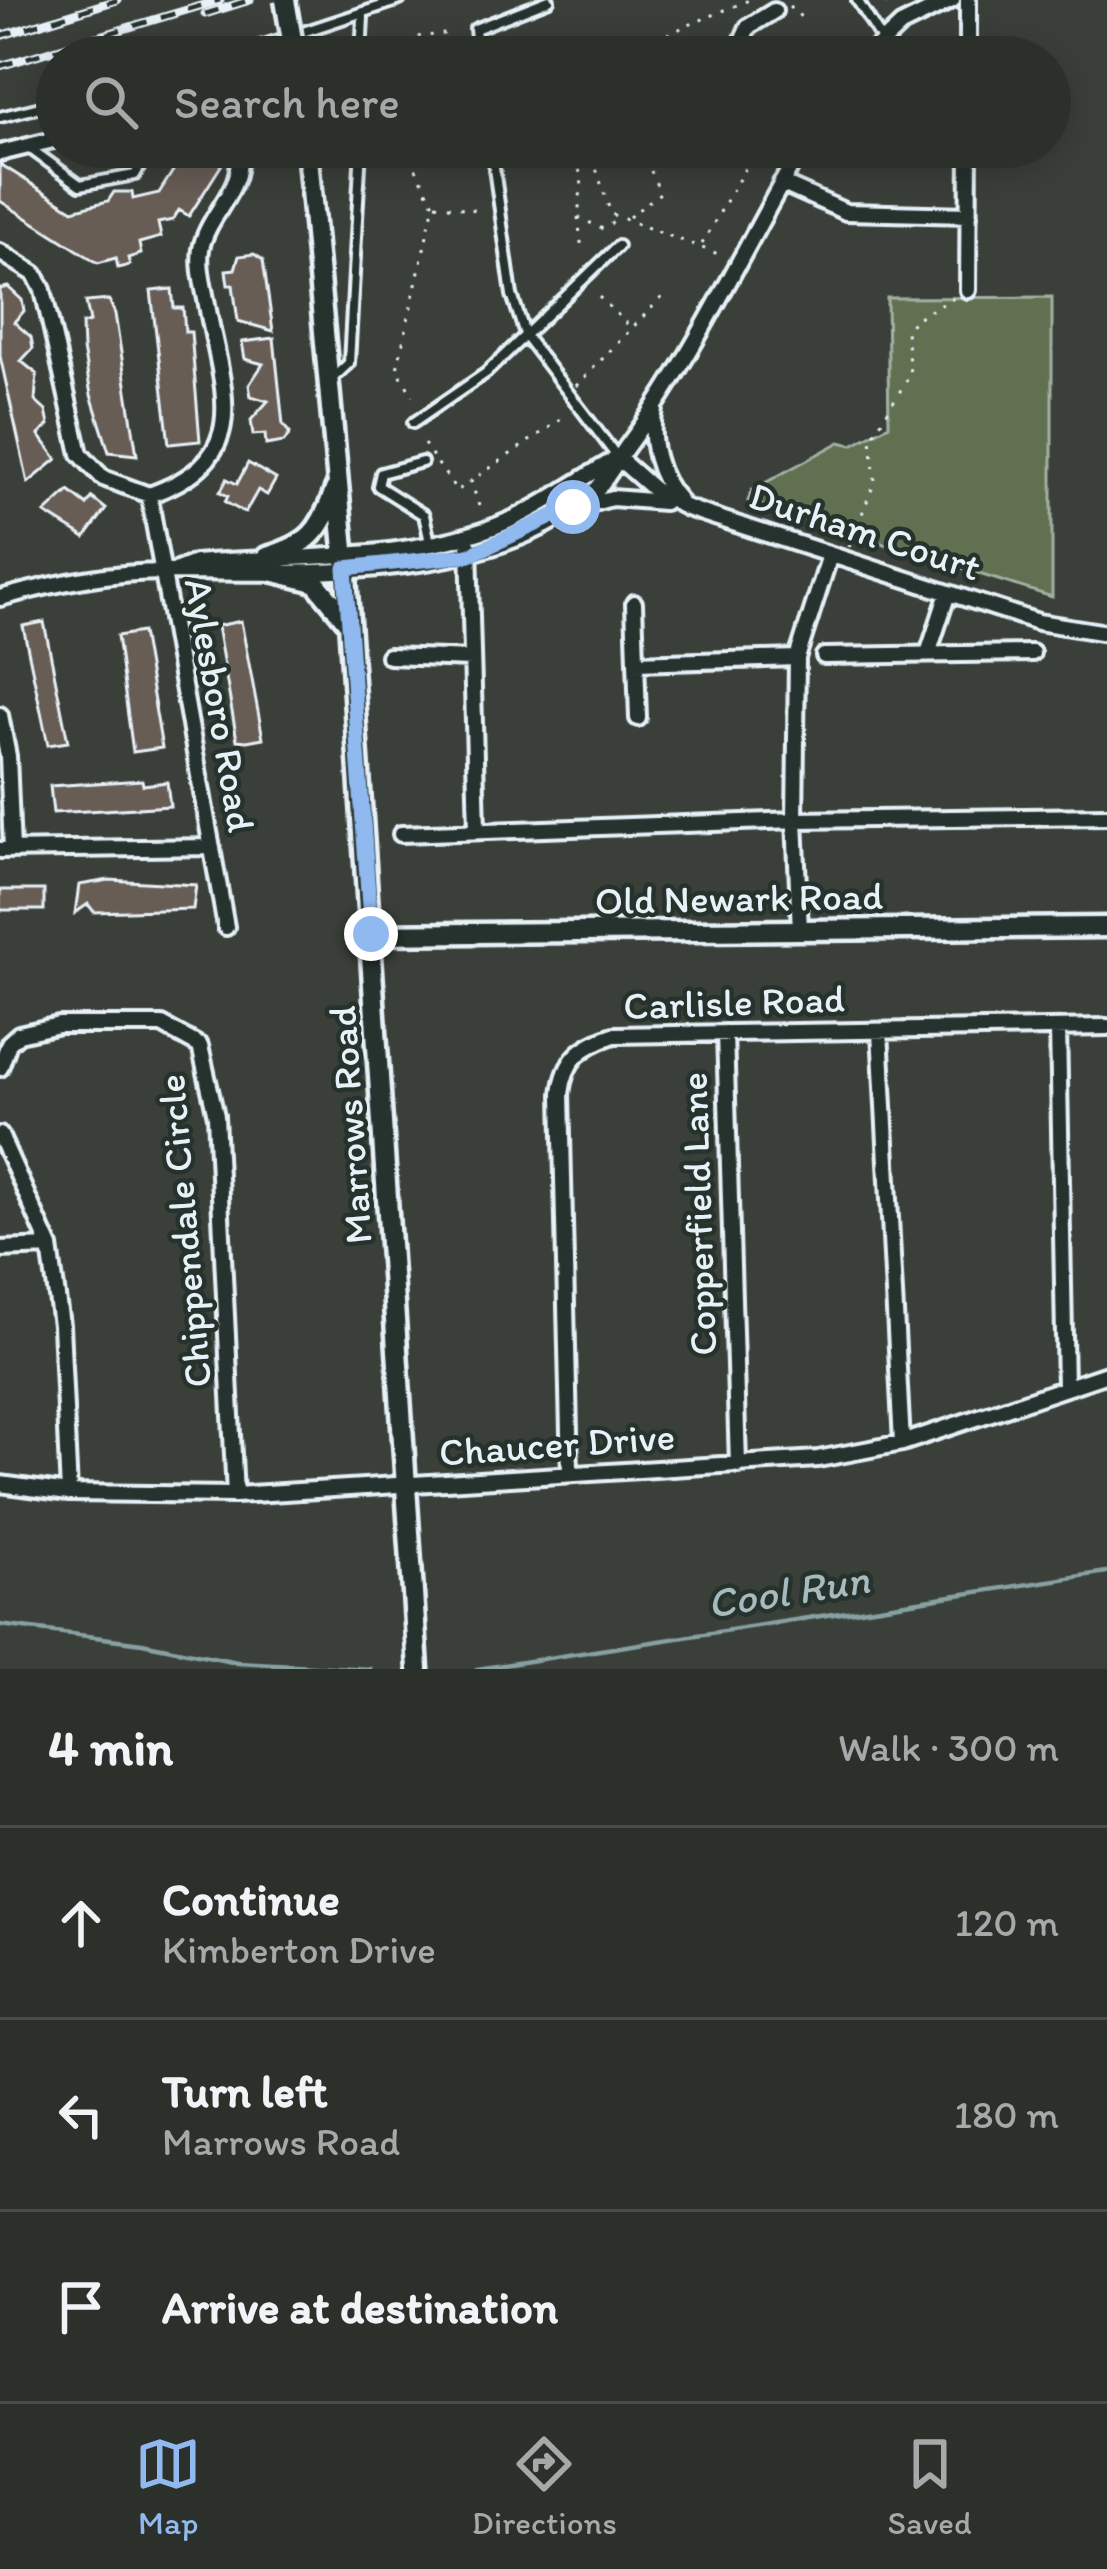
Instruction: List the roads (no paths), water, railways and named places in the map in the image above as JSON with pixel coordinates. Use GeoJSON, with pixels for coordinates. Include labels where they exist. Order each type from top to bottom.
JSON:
{"type":"FeatureCollection","features":[{"type":"Feature","properties":{"kind":"street"},"geometry":{"type":"LineString","coordinates":[[285,0],[291,36]]}},
{"type":"Feature","properties":{"kind":"street"},"geometry":{"type":"LineString","coordinates":[[889,36],[952,0]]}},
{"type":"Feature","properties":{"kind":"street"},"geometry":{"type":"LineString","coordinates":[[968,0],[968,36]]}},
{"type":"Feature","properties":{"kind":"street"},"geometry":{"type":"LineString","coordinates":[[744,36],[748,27],[779,7]]}},
{"type":"Feature","properties":{"kind":"street"},"geometry":{"type":"LineString","coordinates":[[0,153],[36,145]]}},
{"type":"Feature","properties":{"kind":"street"},"geometry":{"type":"LineString","coordinates":[[0,253],[35,274],[43,290],[80,454],[103,478],[149,496],[181,484],[208,464],[228,418],[201,272],[201,248],[238,177],[238,168]]}},
{"type":"Feature","properties":{"kind":"street","name":"Marrows Road"},"geometry":{"type":"LineString","coordinates":[[309,168],[345,560],[418,1663]]}},
{"type":"Feature","properties":{"kind":"street"},"geometry":{"type":"LineString","coordinates":[[562,514],[588,498],[656,404],[790,168]]}},
{"type":"Feature","properties":{"kind":"street"},"geometry":{"type":"LineString","coordinates":[[968,290],[969,168]]}},
{"type":"Feature","properties":{"kind":"street"},"geometry":{"type":"LineString","coordinates":[[782,183],[846,212],[969,215]]}},
{"type":"Feature","properties":{"kind":"street"},"geometry":{"type":"LineString","coordinates":[[656,404],[652,422],[660,470],[687,508]]}},
{"type":"Feature","properties":{"kind":"street"},"geometry":{"type":"LineString","coordinates":[[345,560],[467,535],[509,521],[618,458]]}},
{"type":"Feature","properties":{"kind":"street","name":"Durham Court"},"geometry":{"type":"LineString","coordinates":[[618,458],[659,494],[687,508],[1039,622],[1107,633]]}},
{"type":"Feature","properties":{"kind":"street"},"geometry":{"type":"LineString","coordinates":[[269,564],[317,536],[338,480]]}},
{"type":"Feature","properties":{"kind":"street","name":"Aylesboro Road"},"geometry":{"type":"LineString","coordinates":[[149,496],[168,572],[226,927]]}},
{"type":"Feature","properties":{"kind":"street"},"geometry":{"type":"LineString","coordinates":[[0,598],[55,583],[168,572],[195,563],[470,555],[562,514],[612,498],[687,508]]}},
{"type":"Feature","properties":{"kind":"street"},"geometry":{"type":"LineString","coordinates":[[467,535],[477,829]]}},
{"type":"Feature","properties":{"kind":"street"},"geometry":{"type":"LineString","coordinates":[[800,930],[796,658],[837,557]]}},
{"type":"Feature","properties":{"kind":"street"},"geometry":{"type":"LineString","coordinates":[[269,564],[315,581],[349,623]]}},
{"type":"Feature","properties":{"kind":"street"},"geometry":{"type":"LineString","coordinates":[[928,654],[948,593]]}},
{"type":"Feature","properties":{"kind":"street"},"geometry":{"type":"LineString","coordinates":[[634,603],[638,718]]}},
{"type":"Feature","properties":{"kind":"street"},"geometry":{"type":"LineString","coordinates":[[824,656],[1032,653]]}},
{"type":"Feature","properties":{"kind":"street"},"geometry":{"type":"LineString","coordinates":[[389,656],[472,659]]}},
{"type":"Feature","properties":{"kind":"street"},"geometry":{"type":"LineString","coordinates":[[636,663],[796,658]]}},
{"type":"Feature","properties":{"kind":"street"},"geometry":{"type":"LineString","coordinates":[[0,715],[6,850],[212,847]]}},
{"type":"Feature","properties":{"kind":"street"},"geometry":{"type":"LineString","coordinates":[[400,834],[795,820],[1107,816]]}},
{"type":"Feature","properties":{"kind":"street","name":"Old Newark Road"},"geometry":{"type":"LineString","coordinates":[[371,934],[1107,927]]}},
{"type":"Feature","properties":{"kind":"street","name":"Chippendale Circle"},"geometry":{"type":"LineString","coordinates":[[0,1068],[9,1043],[19,1034],[59,1025],[162,1025],[200,1046],[216,1116],[236,1495]]}},
{"type":"Feature","properties":{"kind":"street","name":"Carlisle Road"},"geometry":{"type":"LineString","coordinates":[[570,1474],[563,1074],[586,1044],[614,1035],[1107,1027]]}},
{"type":"Feature","properties":{"kind":"street"},"geometry":{"type":"LineString","coordinates":[[1058,1028],[1065,1387]]}},
{"type":"Feature","properties":{"kind":"street"},"geometry":{"type":"LineString","coordinates":[[880,1031],[902,1443]]}},
{"type":"Feature","properties":{"kind":"street","name":"Copperfield Lane"},"geometry":{"type":"LineString","coordinates":[[725,1033],[739,1465]]}},
{"type":"Feature","properties":{"kind":"street"},"geometry":{"type":"LineString","coordinates":[[0,1135],[50,1247],[61,1325],[69,1493]]}},
{"type":"Feature","properties":{"kind":"street"},"geometry":{"type":"LineString","coordinates":[[0,1249],[50,1247]]}},
{"type":"Feature","properties":{"kind":"street","name":"Chaucer Drive"},"geometry":{"type":"LineString","coordinates":[[0,1484],[69,1493],[236,1495],[818,1459],[902,1443],[1107,1374]]}},
{"type":"Feature","properties":{"kind":"lane"},"geometry":{"type":"LineString","coordinates":[[296,36],[400,0]]}},
{"type":"Feature","properties":{"kind":"lane"},"geometry":{"type":"LineString","coordinates":[[476,36],[475,29],[549,0]]}},
{"type":"Feature","properties":{"kind":"lane"},"geometry":{"type":"LineString","coordinates":[[856,0],[880,36]]}},
{"type":"Feature","properties":{"kind":"lane"},"geometry":{"type":"LineString","coordinates":[[362,36],[364,15]]}},
{"type":"Feature","properties":{"kind":"lane"},"geometry":{"type":"LineString","coordinates":[[0,117],[36,108]]}},
{"type":"Feature","properties":{"kind":"lane"},"geometry":{"type":"LineString","coordinates":[[26,147],[36,154]]}},
{"type":"Feature","properties":{"kind":"lane"},"geometry":{"type":"LineString","coordinates":[[57,168],[80,184],[135,175],[139,168]]}},
{"type":"Feature","properties":{"kind":"lane"},"geometry":{"type":"LineString","coordinates":[[330,380],[349,363],[361,168]]}},
{"type":"Feature","properties":{"kind":"lane"},"geometry":{"type":"LineString","coordinates":[[494,168],[512,295],[526,337],[618,458]]}},
{"type":"Feature","properties":{"kind":"lane"},"geometry":{"type":"LineString","coordinates":[[413,423],[487,373],[618,247]]}},
{"type":"Feature","properties":{"kind":"lane"},"geometry":{"type":"LineString","coordinates":[[422,462],[381,472],[377,485],[424,514],[430,542]]}},
{"type":"Feature","properties":{"kind":"waterway","name":"Cool Run"},"geometry":{"type":"LineString","coordinates":[[477,1669],[1107,1572]]}},
{"type":"Feature","properties":{"kind":"waterway","name":"Cool Run"},"geometry":{"type":"LineString","coordinates":[[0,1625],[142,1643],[237,1662],[370,1669]]}},
{"type":"Feature","properties":{"kind":"railway"},"geometry":{"type":"LineString","coordinates":[[0,36],[117,0]]}},
{"type":"Feature","properties":{"kind":"railway"},"geometry":{"type":"LineString","coordinates":[[100,36],[220,0]]}},
{"type":"Feature","properties":{"kind":"railway"},"geometry":{"type":"LineString","coordinates":[[205,14],[250,0]]}},
{"type":"Feature","properties":{"kind":"railway"},"geometry":{"type":"LineString","coordinates":[[0,66],[36,55]]}}]}
